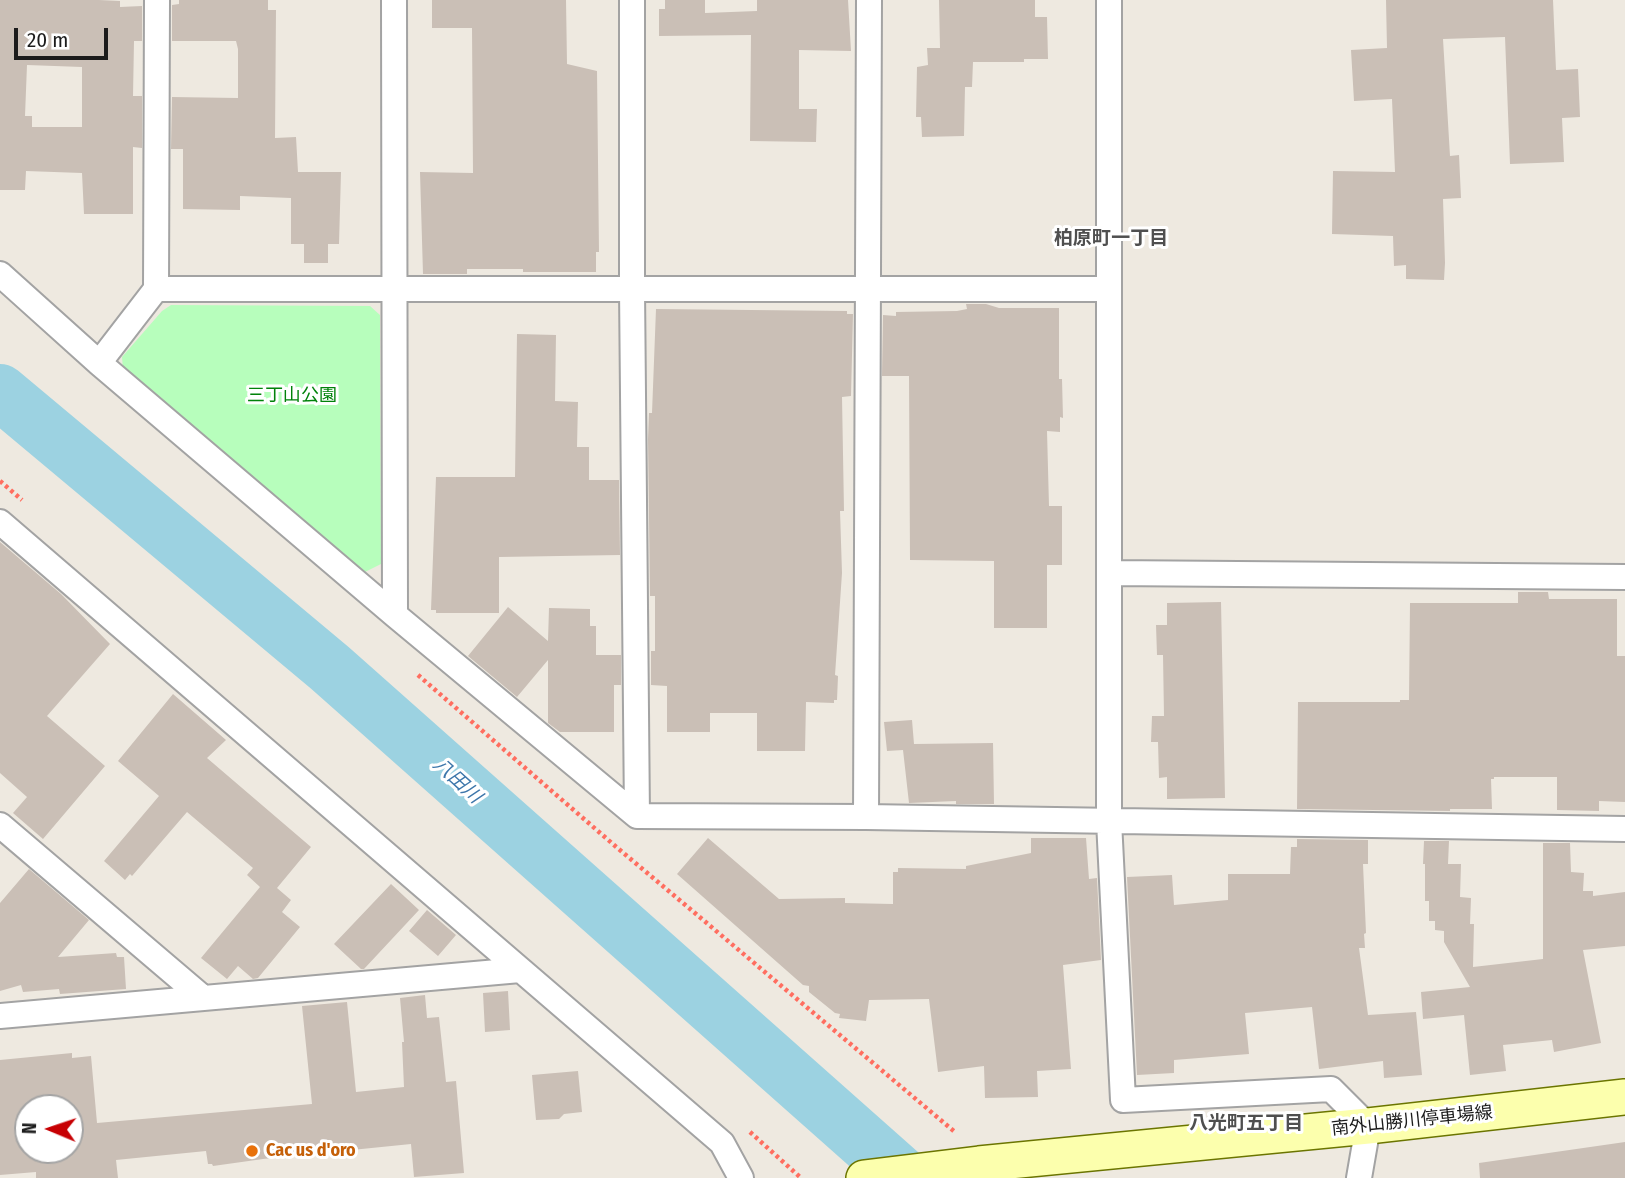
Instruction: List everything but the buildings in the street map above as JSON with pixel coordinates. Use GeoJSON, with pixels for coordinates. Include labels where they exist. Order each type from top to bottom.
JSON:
{"type":"FeatureCollection","features":[{"type":"Feature","properties":{"kind":"main road","name":"南外山勝川停車場線"},"geometry":{"type":"LineString","coordinates":[[864,1178],[1625,1097]]}},
{"type":"Feature","properties":{"kind":"street"},"geometry":{"type":"LineString","coordinates":[[99,363],[156,289],[157,0]]}},
{"type":"Feature","properties":{"kind":"street"},"geometry":{"type":"LineString","coordinates":[[394,0],[395,615]]}},
{"type":"Feature","properties":{"kind":"street"},"geometry":{"type":"LineString","coordinates":[[632,0],[637,816]]}},
{"type":"Feature","properties":{"kind":"street"},"geometry":{"type":"LineString","coordinates":[[866,817],[869,0]]}},
{"type":"Feature","properties":{"kind":"street"},"geometry":{"type":"LineString","coordinates":[[1109,0],[1109,821],[1123,1100],[1331,1089],[1368,1126],[1359,1178]]}},
{"type":"Feature","properties":{"kind":"street"},"geometry":{"type":"LineString","coordinates":[[0,274],[99,363],[395,615],[637,816],[1625,829]]}},
{"type":"Feature","properties":{"kind":"street"},"geometry":{"type":"LineString","coordinates":[[156,289],[1109,289]]}},
{"type":"Feature","properties":{"kind":"street"},"geometry":{"type":"LineString","coordinates":[[0,522],[722,1143],[741,1178]]}},
{"type":"Feature","properties":{"kind":"street"},"geometry":{"type":"LineString","coordinates":[[1109,573],[1625,577]]}},
{"type":"Feature","properties":{"kind":"street"},"geometry":{"type":"LineString","coordinates":[[0,825],[202,997]]}},
{"type":"Feature","properties":{"kind":"street"},"geometry":{"type":"LineString","coordinates":[[0,1016],[520,970]]}},
{"type":"Feature","properties":{"kind":"path"},"geometry":{"type":"LineString","coordinates":[[416,673],[985,1164]]}},
{"type":"Feature","properties":{"kind":"green space","name":"三丁山公園"},"geometry":{"type":"Polygon","coordinates":[[[171,305],[370,306],[380,315],[381,564],[361,574],[123,369],[122,357],[162,311],[171,305]]]}},
{"type":"Feature","properties":{"kind":"waterway","name":"八田川"},"geometry":{"type":"LineString","coordinates":[[0,392],[330,668],[905,1178]]}},
{"type":"Feature","properties":{"kind":"place","name":"Cac us d'oro"},"geometry":{"type":"Point","coordinates":[252,1151]}},
{"type":"Feature","properties":{"kind":"district","name":"柏原町一丁目"},"geometry":{"type":"Point","coordinates":[1111,239]}},
{"type":"Feature","properties":{"kind":"district","name":"八光町五丁目"},"geometry":{"type":"Point","coordinates":[1246,1124]}}]}
